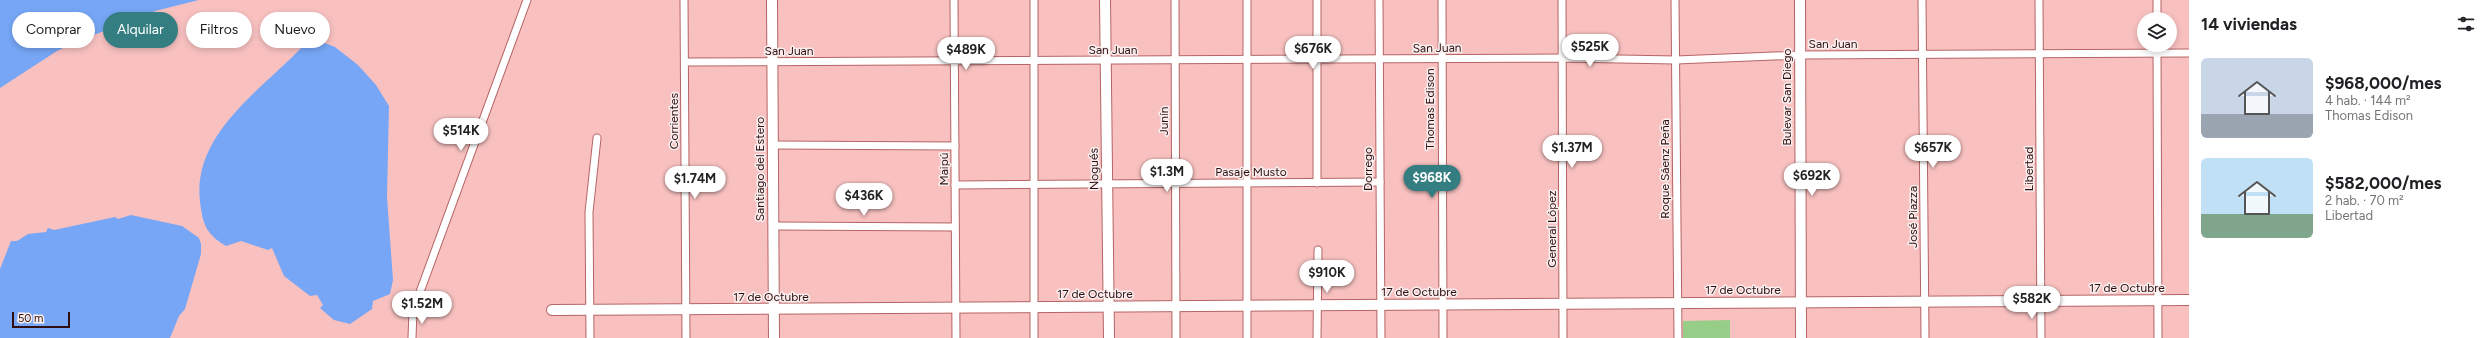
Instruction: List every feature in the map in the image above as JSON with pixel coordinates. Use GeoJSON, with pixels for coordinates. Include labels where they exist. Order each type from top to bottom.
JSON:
{"type":"FeatureCollection","features":[{"type":"Feature","properties":{"kind":"street"},"geometry":{"type":"LineString","coordinates":[[412,338],[413,311],[528,0]]}},
{"type":"Feature","properties":{"kind":"street","name":"Corrientes"},"geometry":{"type":"LineString","coordinates":[[684,0],[686,338]]}},
{"type":"Feature","properties":{"kind":"street","name":"Santiago del Estero"},"geometry":{"type":"LineString","coordinates":[[772,0],[774,338]]}},
{"type":"Feature","properties":{"kind":"street","name":"Maipú"},"geometry":{"type":"LineString","coordinates":[[954,0],[956,338]]}},
{"type":"Feature","properties":{"kind":"street"},"geometry":{"type":"LineString","coordinates":[[1034,0],[1034,338]]}},
{"type":"Feature","properties":{"kind":"street","name":"Nogués"},"geometry":{"type":"LineString","coordinates":[[1105,0],[1104,61],[1108,184],[1110,307],[1109,338]]}},
{"type":"Feature","properties":{"kind":"street","name":"Junín"},"geometry":{"type":"LineString","coordinates":[[1175,0],[1176,338]]}},
{"type":"Feature","properties":{"kind":"street"},"geometry":{"type":"LineString","coordinates":[[1247,0],[1247,338]]}},
{"type":"Feature","properties":{"kind":"street"},"geometry":{"type":"LineString","coordinates":[[1317,0],[1317,182]]}},
{"type":"Feature","properties":{"kind":"street","name":"Dorrego"},"geometry":{"type":"LineString","coordinates":[[1379,0],[1381,338]]}},
{"type":"Feature","properties":{"kind":"street","name":"Thomas Edison"},"geometry":{"type":"LineString","coordinates":[[1442,0],[1440,59],[1443,338]]}},
{"type":"Feature","properties":{"kind":"street","name":"General López"},"geometry":{"type":"LineString","coordinates":[[1562,0],[1563,338]]}},
{"type":"Feature","properties":{"kind":"street","name":"Roque Sáenz Peña"},"geometry":{"type":"LineString","coordinates":[[1675,0],[1678,338]]}},
{"type":"Feature","properties":{"kind":"street","name":"Bulevar San Diego"},"geometry":{"type":"LineString","coordinates":[[1800,0],[1801,338]]}},
{"type":"Feature","properties":{"kind":"street","name":"José Piazza"},"geometry":{"type":"LineString","coordinates":[[1922,0],[1925,338]]}},
{"type":"Feature","properties":{"kind":"street","name":"Libertad"},"geometry":{"type":"LineString","coordinates":[[2039,0],[2041,338]]}},
{"type":"Feature","properties":{"kind":"street"},"geometry":{"type":"LineString","coordinates":[[2157,0],[2157,12]]}},
{"type":"Feature","properties":{"kind":"street"},"geometry":{"type":"LineString","coordinates":[[2157,53],[2158,338]]}},
{"type":"Feature","properties":{"kind":"street","name":"San Juan"},"geometry":{"type":"LineString","coordinates":[[685,62],[1247,61],[1562,58],[1676,60],[1800,55],[2189,53]]}},
{"type":"Feature","properties":{"kind":"street"},"geometry":{"type":"LineString","coordinates":[[590,338],[589,212],[597,138]]}},
{"type":"Feature","properties":{"kind":"street"},"geometry":{"type":"LineString","coordinates":[[773,145],[955,146]]}},
{"type":"Feature","properties":{"kind":"street","name":"Pasaje Musto"},"geometry":{"type":"LineString","coordinates":[[955,185],[1380,182]]}},
{"type":"Feature","properties":{"kind":"street"},"geometry":{"type":"LineString","coordinates":[[774,226],[955,227]]}},
{"type":"Feature","properties":{"kind":"street"},"geometry":{"type":"LineString","coordinates":[[1317,338],[1318,250]]}},
{"type":"Feature","properties":{"kind":"street","name":"17 de Octubre"},"geometry":{"type":"LineString","coordinates":[[552,310],[774,310],[2189,300]]}},
{"type":"Feature","properties":{"kind":"green space"},"geometry":{"type":"Polygon","coordinates":[[[1730,320],[1730,338],[1683,338],[1683,321],[1730,320]]]}},
{"type":"Feature","properties":{"kind":"water"},"geometry":{"type":"Polygon","coordinates":[[[0,0],[199,0],[152,12],[103,12],[103,31],[95,35],[95,12],[12,12],[12,48],[63,48],[0,88],[0,0]]]}},
{"type":"Feature","properties":{"kind":"water"},"geometry":{"type":"Polygon","coordinates":[[[330,45],[335,47],[358,65],[376,85],[389,106],[387,197],[393,280],[390,294],[373,301],[372,309],[350,324],[334,320],[320,308],[323,305],[317,295],[310,296],[284,276],[272,248],[268,250],[241,241],[226,246],[219,242],[210,233],[204,223],[200,202],[200,177],[207,155],[218,134],[233,115],[301,48],[330,48],[330,45]]]}},
{"type":"Feature","properties":{"kind":"water"},"geometry":{"type":"Polygon","coordinates":[[[131,215],[182,226],[199,238],[201,244],[201,254],[185,309],[179,316],[170,338],[0,338],[0,269],[11,241],[17,241],[28,234],[46,232],[48,228],[54,230],[115,217],[118,219],[131,215]]]}}]}
